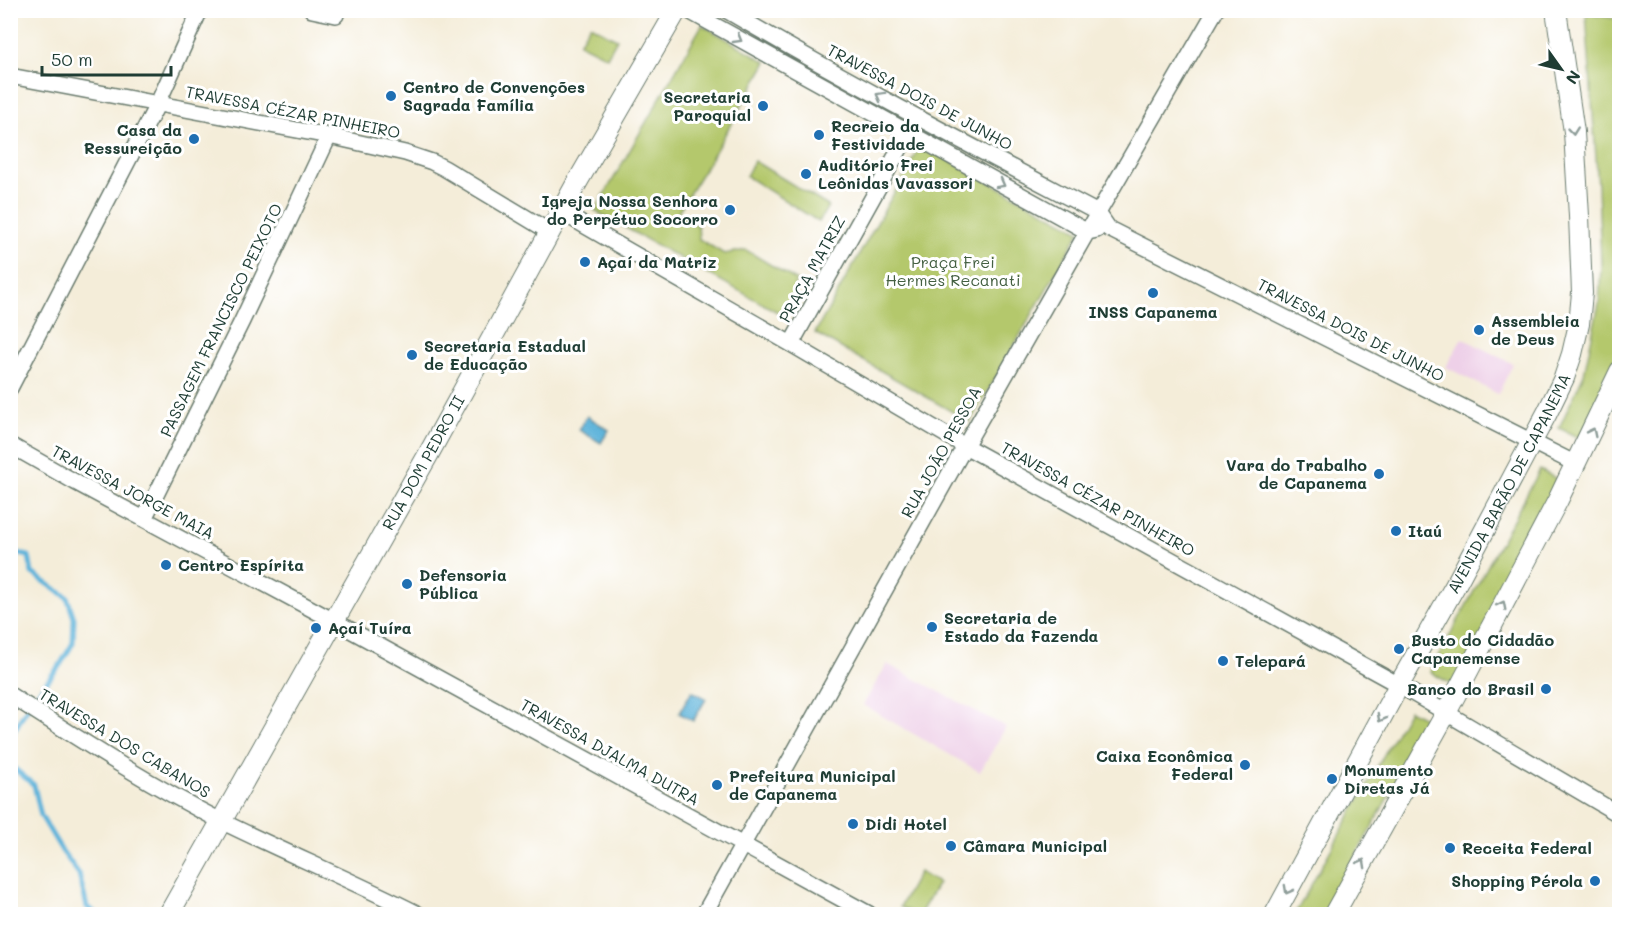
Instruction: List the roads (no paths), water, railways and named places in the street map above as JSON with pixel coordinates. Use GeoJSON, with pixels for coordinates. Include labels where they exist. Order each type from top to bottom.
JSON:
{"type":"FeatureCollection","features":[{"type":"Feature","properties":{"kind":"street"},"geometry":{"type":"LineString","coordinates":[[10,388],[158,103],[200,10]]}},
{"type":"Feature","properties":{"kind":"street"},"geometry":{"type":"LineString","coordinates":[[312,10],[336,15]]}},
{"type":"Feature","properties":{"kind":"street","name":"RUA DOM PEDRO II"},"geometry":{"type":"LineString","coordinates":[[169,915],[428,455],[561,212],[677,10]]}},
{"type":"Feature","properties":{"kind":"street"},"geometry":{"type":"LineString","coordinates":[[687,10],[1088,232],[1109,229],[1098,213]]}},
{"type":"Feature","properties":{"kind":"street","name":"TRAVESSA DOIS DE JUNHO"},"geometry":{"type":"LineString","coordinates":[[726,10],[917,117],[1098,213]]}},
{"type":"Feature","properties":{"kind":"street","name":"RUA JOÃO PESSOA"},"geometry":{"type":"LineString","coordinates":[[704,915],[964,446],[1216,10]]}},
{"type":"Feature","properties":{"kind":"street","name":"AVENIDA BARÃO DE CAPANEMA"},"geometry":{"type":"LineString","coordinates":[[1275,915],[1532,441],[1564,378],[1572,354],[1579,324],[1582,293],[1580,216],[1574,132],[1556,10]]}},
{"type":"Feature","properties":{"kind":"street","name":"TRAVESSA CÉZAR PINHEIRO"},"geometry":{"type":"LineString","coordinates":[[10,76],[329,136],[405,153],[432,162],[550,232]]}},
{"type":"Feature","properties":{"kind":"street","name":"PRAÇA MATRIZ"},"geometry":{"type":"LineString","coordinates":[[791,344],[917,117]]}},
{"type":"Feature","properties":{"kind":"street","name":"PASSAGEM FRANCISCO PEIXOTO"},"geometry":{"type":"LineString","coordinates":[[144,519],[242,321],[329,136]]}},
{"type":"Feature","properties":{"kind":"street","name":"TRAVESSA CÉZAR PINHEIRO"},"geometry":{"type":"LineString","coordinates":[[561,212],[964,446],[1400,685],[1620,815]]}},
{"type":"Feature","properties":{"kind":"street","name":"TRAVESSA DOIS DE JUNHO"},"geometry":{"type":"LineString","coordinates":[[1109,229],[1576,464]]}},
{"type":"Feature","properties":{"kind":"street"},"geometry":{"type":"LineString","coordinates":[[1334,915],[1446,713],[1576,464],[1620,371]]}},
{"type":"Feature","properties":{"kind":"street","name":"TRAVESSA JORGE MAIA"},"geometry":{"type":"LineString","coordinates":[[10,445],[334,621]]}},
{"type":"Feature","properties":{"kind":"street","name":"TRAVESSA DJALMA DUTRA"},"geometry":{"type":"LineString","coordinates":[[334,621],[868,915]]}},
{"type":"Feature","properties":{"kind":"street","name":"TRAVESSA DOS CABANOS"},"geometry":{"type":"LineString","coordinates":[[10,695],[114,761],[221,821],[324,868],[418,915]]}},
{"type":"Feature","properties":{"kind":"water"},"geometry":{"type":"Polygon","coordinates":[[[587,416],[609,430],[601,443],[579,430],[587,416]]]}},
{"type":"Feature","properties":{"kind":"water"},"geometry":{"type":"Polygon","coordinates":[[[692,691],[706,699],[693,721],[679,713],[692,691]]]}},
{"type":"Feature","properties":{"kind":"waterway"},"geometry":{"type":"LineString","coordinates":[[10,552],[29,556],[32,573],[67,597],[74,618],[73,643],[60,665],[24,713],[10,738]]}},
{"type":"Feature","properties":{"kind":"waterway"},"geometry":{"type":"LineString","coordinates":[[10,765],[34,785],[41,816],[79,874],[87,907],[97,914]]}},
{"type":"Feature","properties":{"kind":"place","name":"Centro de Convenções Sagrada Família"},"geometry":{"type":"Point","coordinates":[391,96]}},
{"type":"Feature","properties":{"kind":"place","name":"Secretaria Paroquial"},"geometry":{"type":"Point","coordinates":[763,106]}},
{"type":"Feature","properties":{"kind":"place","name":"Recreio da Festividade"},"geometry":{"type":"Point","coordinates":[819,135]}},
{"type":"Feature","properties":{"kind":"place","name":"Casa da Ressureição"},"geometry":{"type":"Point","coordinates":[194,139]}},
{"type":"Feature","properties":{"kind":"place","name":"Auditório Frei Leônidas Vavassori"},"geometry":{"type":"Point","coordinates":[806,174]}},
{"type":"Feature","properties":{"kind":"place","name":"Igreja Nossa Senhora do Perpétuo Socorro"},"geometry":{"type":"Point","coordinates":[730,210]}},
{"type":"Feature","properties":{"kind":"place","name":"Açaí da Matriz"},"geometry":{"type":"Point","coordinates":[585,262]}},
{"type":"Feature","properties":{"kind":"place","name":"INSS Capanema"},"geometry":{"type":"Point","coordinates":[1153,293]}},
{"type":"Feature","properties":{"kind":"place","name":"Assembleia de Deus"},"geometry":{"type":"Point","coordinates":[1479,330]}},
{"type":"Feature","properties":{"kind":"place","name":"Secretaria Estadual de Educação"},"geometry":{"type":"Point","coordinates":[412,355]}},
{"type":"Feature","properties":{"kind":"place","name":"Vara do Trabalho de Capanema"},"geometry":{"type":"Point","coordinates":[1379,474]}},
{"type":"Feature","properties":{"kind":"place","name":"Itaú"},"geometry":{"type":"Point","coordinates":[1396,531]}},
{"type":"Feature","properties":{"kind":"place","name":"Centro Espírita"},"geometry":{"type":"Point","coordinates":[166,565]}},
{"type":"Feature","properties":{"kind":"place","name":"Defensoria Pública"},"geometry":{"type":"Point","coordinates":[407,584]}},
{"type":"Feature","properties":{"kind":"place","name":"Secretaria de Estado da Fazenda"},"geometry":{"type":"Point","coordinates":[932,627]}},
{"type":"Feature","properties":{"kind":"place","name":"Açaí Tuíra"},"geometry":{"type":"Point","coordinates":[316,628]}},
{"type":"Feature","properties":{"kind":"place","name":"Busto do Cidadão Capanemense"},"geometry":{"type":"Point","coordinates":[1399,649]}},
{"type":"Feature","properties":{"kind":"place","name":"Telepará"},"geometry":{"type":"Point","coordinates":[1223,661]}},
{"type":"Feature","properties":{"kind":"place","name":"Banco do Brasil"},"geometry":{"type":"Point","coordinates":[1546,689]}},
{"type":"Feature","properties":{"kind":"place","name":"Caixa Econômica Federal"},"geometry":{"type":"Point","coordinates":[1245,765]}},
{"type":"Feature","properties":{"kind":"place","name":"Monumento Diretas Já"},"geometry":{"type":"Point","coordinates":[1332,779]}},
{"type":"Feature","properties":{"kind":"place","name":"Prefeitura Municipal de Capanema"},"geometry":{"type":"Point","coordinates":[717,785]}},
{"type":"Feature","properties":{"kind":"place","name":"Didi Hotel"},"geometry":{"type":"Point","coordinates":[853,824]}},
{"type":"Feature","properties":{"kind":"place","name":"Câmara Municipal"},"geometry":{"type":"Point","coordinates":[951,846]}},
{"type":"Feature","properties":{"kind":"place","name":"Receita Federal"},"geometry":{"type":"Point","coordinates":[1450,848]}},
{"type":"Feature","properties":{"kind":"place","name":"Shopping Pérola"},"geometry":{"type":"Point","coordinates":[1595,881]}},
{"type":"Feature","properties":{"kind":"park label","name":"Praça Frei Hermes Recanati"},"geometry":{"type":"Point","coordinates":[953,271]}}]}
